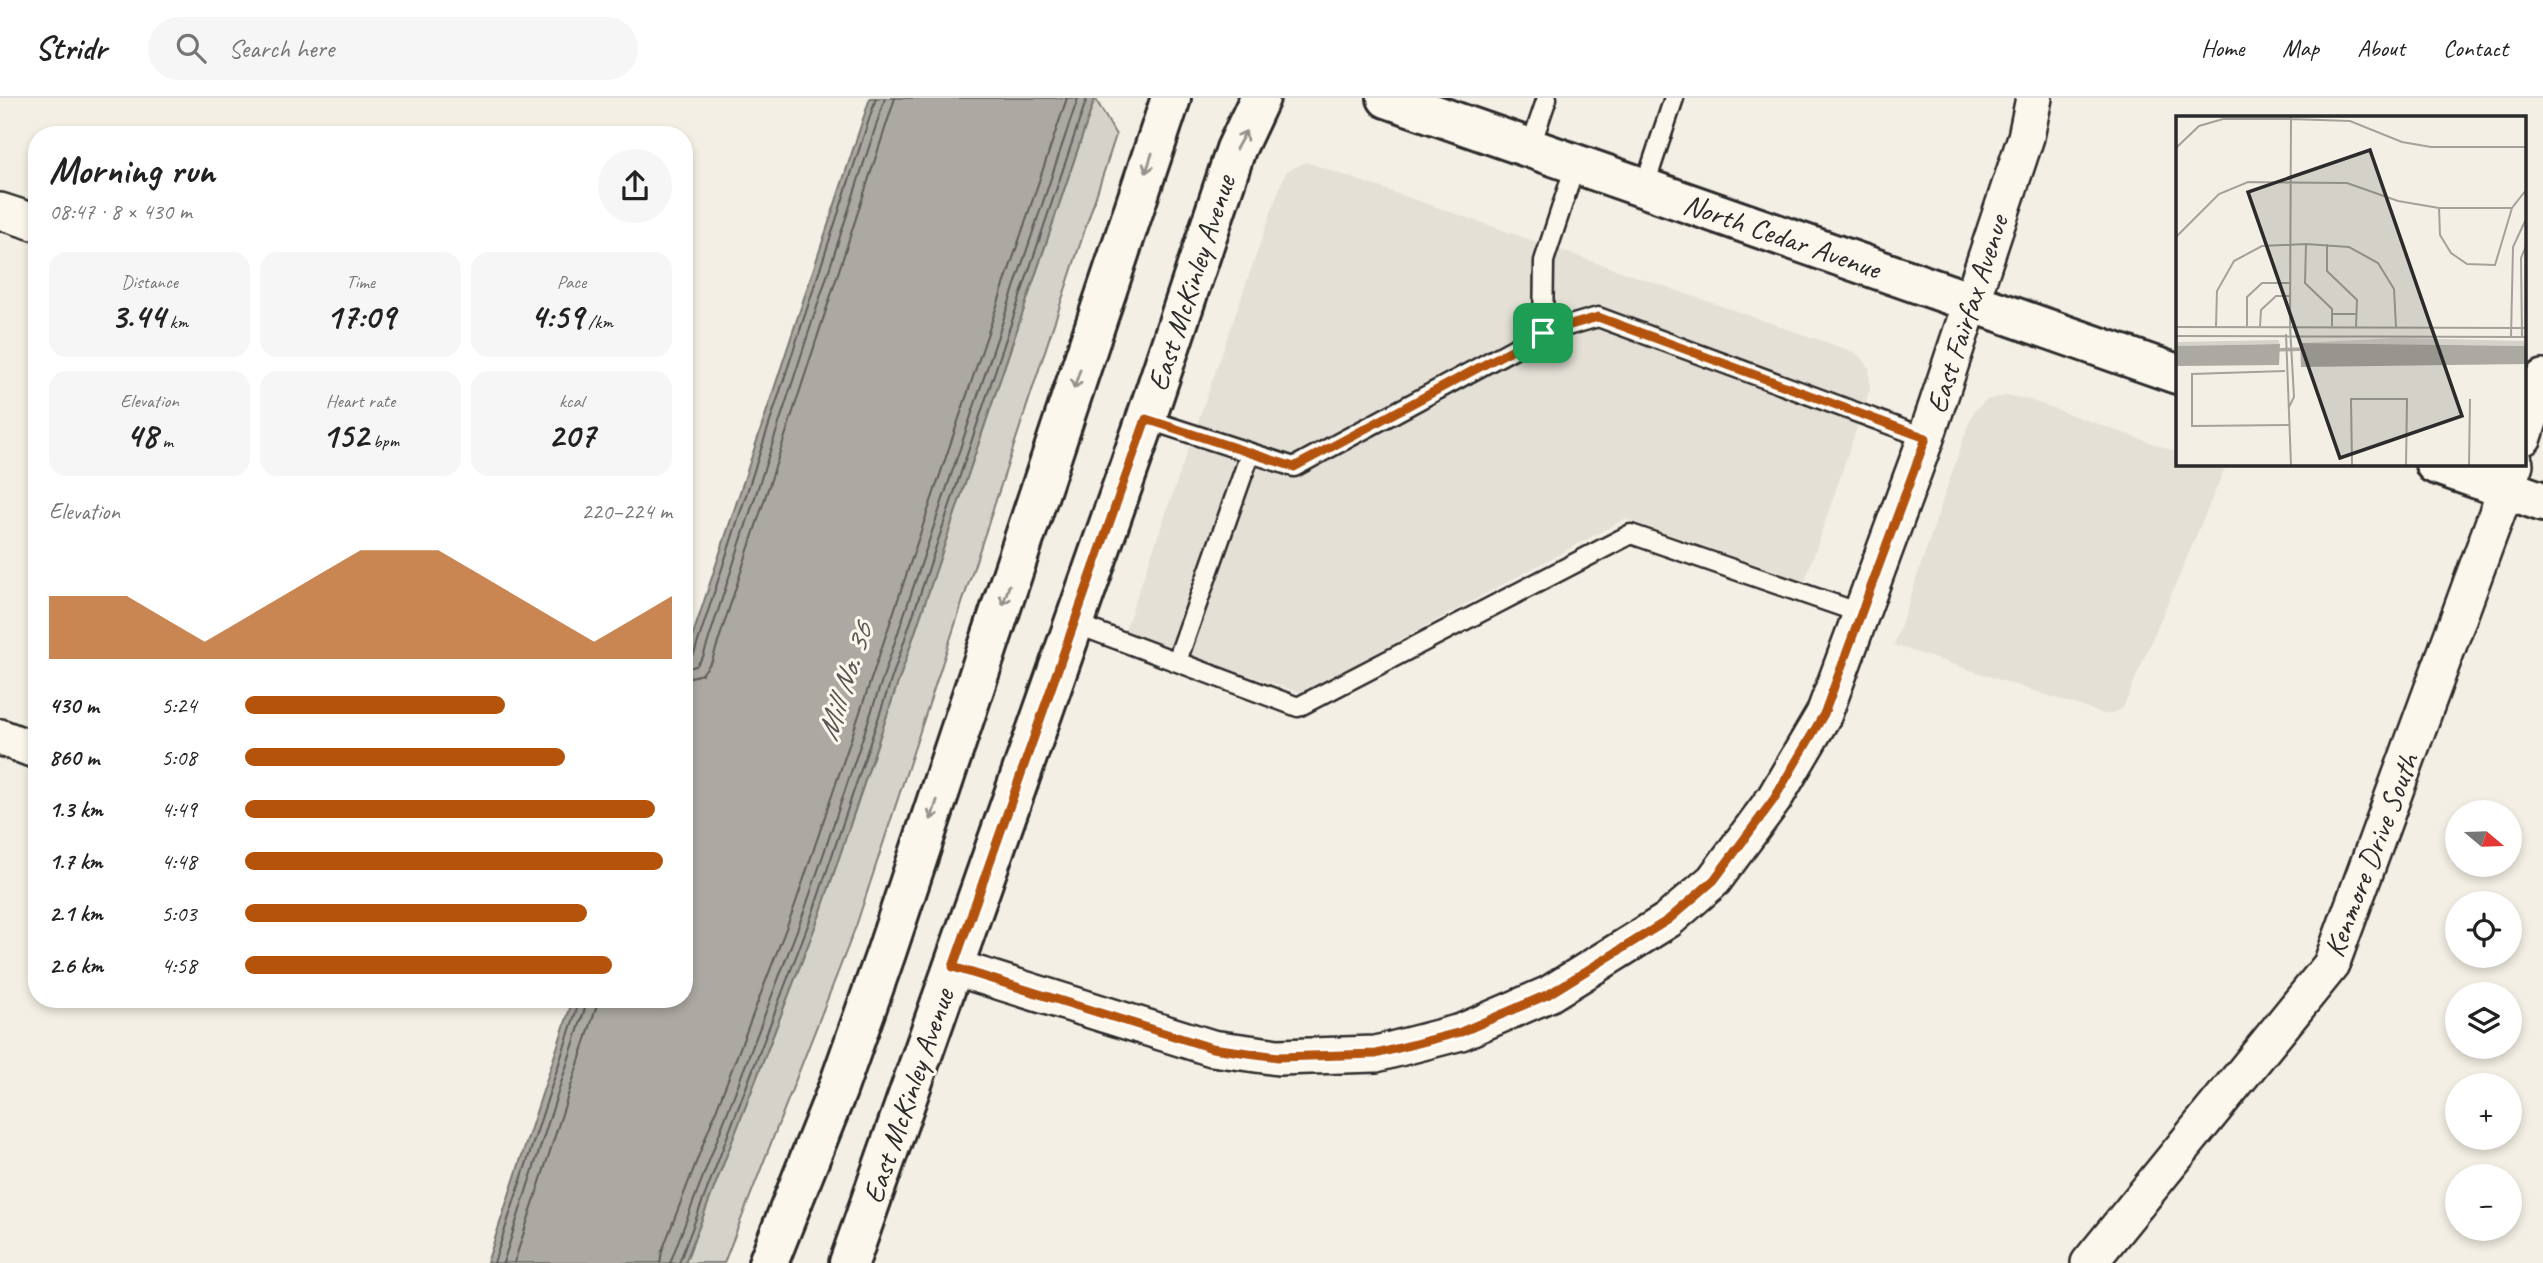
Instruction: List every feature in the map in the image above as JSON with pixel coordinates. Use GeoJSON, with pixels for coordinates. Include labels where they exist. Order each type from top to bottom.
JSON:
{"type":"FeatureCollection","features":[{"type":"Feature","properties":{"kind":"main road"},"geometry":{"type":"LineString","coordinates":[[768,1263],[838,1088],[882,965],[1171,98]]}},
{"type":"Feature","properties":{"kind":"main road","name":"East McKinley Avenue"},"geometry":{"type":"LineString","coordinates":[[849,1263],[1146,419],[1236,149],[1260,98]]}},
{"type":"Feature","properties":{"kind":"main road","name":"North Cedar Avenue"},"geometry":{"type":"LineString","coordinates":[[1387,98],[2176,374]]}},
{"type":"Feature","properties":{"kind":"main road"},"geometry":{"type":"LineString","coordinates":[[2448,466],[2511,476],[2543,502]]}},
{"type":"Feature","properties":{"kind":"street","name":"East Fairfax Avenue"},"geometry":{"type":"LineString","coordinates":[[953,967],[1212,1048],[1278,1057],[1376,1054],[1461,1032],[1549,994],[1668,920],[1714,880],[1774,799],[1824,714],[1926,438],[2026,137],[2034,98]]}},
{"type":"Feature","properties":{"kind":"street"},"geometry":{"type":"LineString","coordinates":[[0,211],[28,220]]}},
{"type":"Feature","properties":{"kind":"street"},"geometry":{"type":"LineString","coordinates":[[2526,431],[2543,378]]}},
{"type":"Feature","properties":{"kind":"street","name":"Kenmore Drive South"},"geometry":{"type":"LineString","coordinates":[[2089,1263],[2330,965],[2511,476]]}},
{"type":"Feature","properties":{"kind":"street"},"geometry":{"type":"LineString","coordinates":[[0,737],[28,748]]}},
{"type":"Feature","properties":{"kind":"lane"},"geometry":{"type":"LineString","coordinates":[[1530,148],[1547,98]]}},
{"type":"Feature","properties":{"kind":"lane"},"geometry":{"type":"LineString","coordinates":[[1644,188],[1674,98]]}},
{"type":"Feature","properties":{"kind":"lane"},"geometry":{"type":"LineString","coordinates":[[1543,333],[1544,261],[1576,163]]}},
{"type":"Feature","properties":{"kind":"lane"},"geometry":{"type":"LineString","coordinates":[[1146,419],[1294,467],[1543,333],[1598,317],[1926,438]]}},
{"type":"Feature","properties":{"kind":"lane"},"geometry":{"type":"LineString","coordinates":[[1177,661],[1250,454]]}},
{"type":"Feature","properties":{"kind":"lane"},"geometry":{"type":"LineString","coordinates":[[1073,623],[1298,707],[1631,534],[1863,614]]}},
{"type":"Feature","properties":{"kind":"shaded area"},"geometry":{"type":"Polygon","coordinates":[[[1095,98],[1116,135],[856,926],[724,1263],[685,1263],[820,914],[1095,98]]]}},
{"type":"Feature","properties":{"kind":"shaded area"},"geometry":{"type":"Polygon","coordinates":[[[1306,162],[1854,352],[1863,359],[1869,368],[1870,389],[1805,581],[1625,519],[1301,693],[1124,633],[1282,181],[1287,171],[1306,162]]]}},
{"type":"Feature","properties":{"kind":"shaded area"},"geometry":{"type":"Polygon","coordinates":[[[2005,396],[2024,398],[2176,452],[2176,466],[2225,468],[2123,708],[2107,715],[1894,645],[1968,425],[1974,411],[1986,400],[2005,396]]]}},
{"type":"Feature","properties":{"kind":"water","name":"Mill No. 36"},"geometry":{"type":"Polygon","coordinates":[[[870,98],[1095,98],[820,914],[685,1263],[487,1263],[570,1008],[693,1008],[693,635],[870,98]]]}},
{"type":"Feature","properties":{"kind":"route"},"geometry":{"type":"LineString","coordinates":[[1598,317],[1926,438],[1824,714],[1774,799],[1714,880],[1668,920],[1549,994],[1461,1032],[1376,1054],[1278,1057],[1212,1048],[953,967],[1146,419],[1294,467],[1543,333],[1598,317]]}}]}
